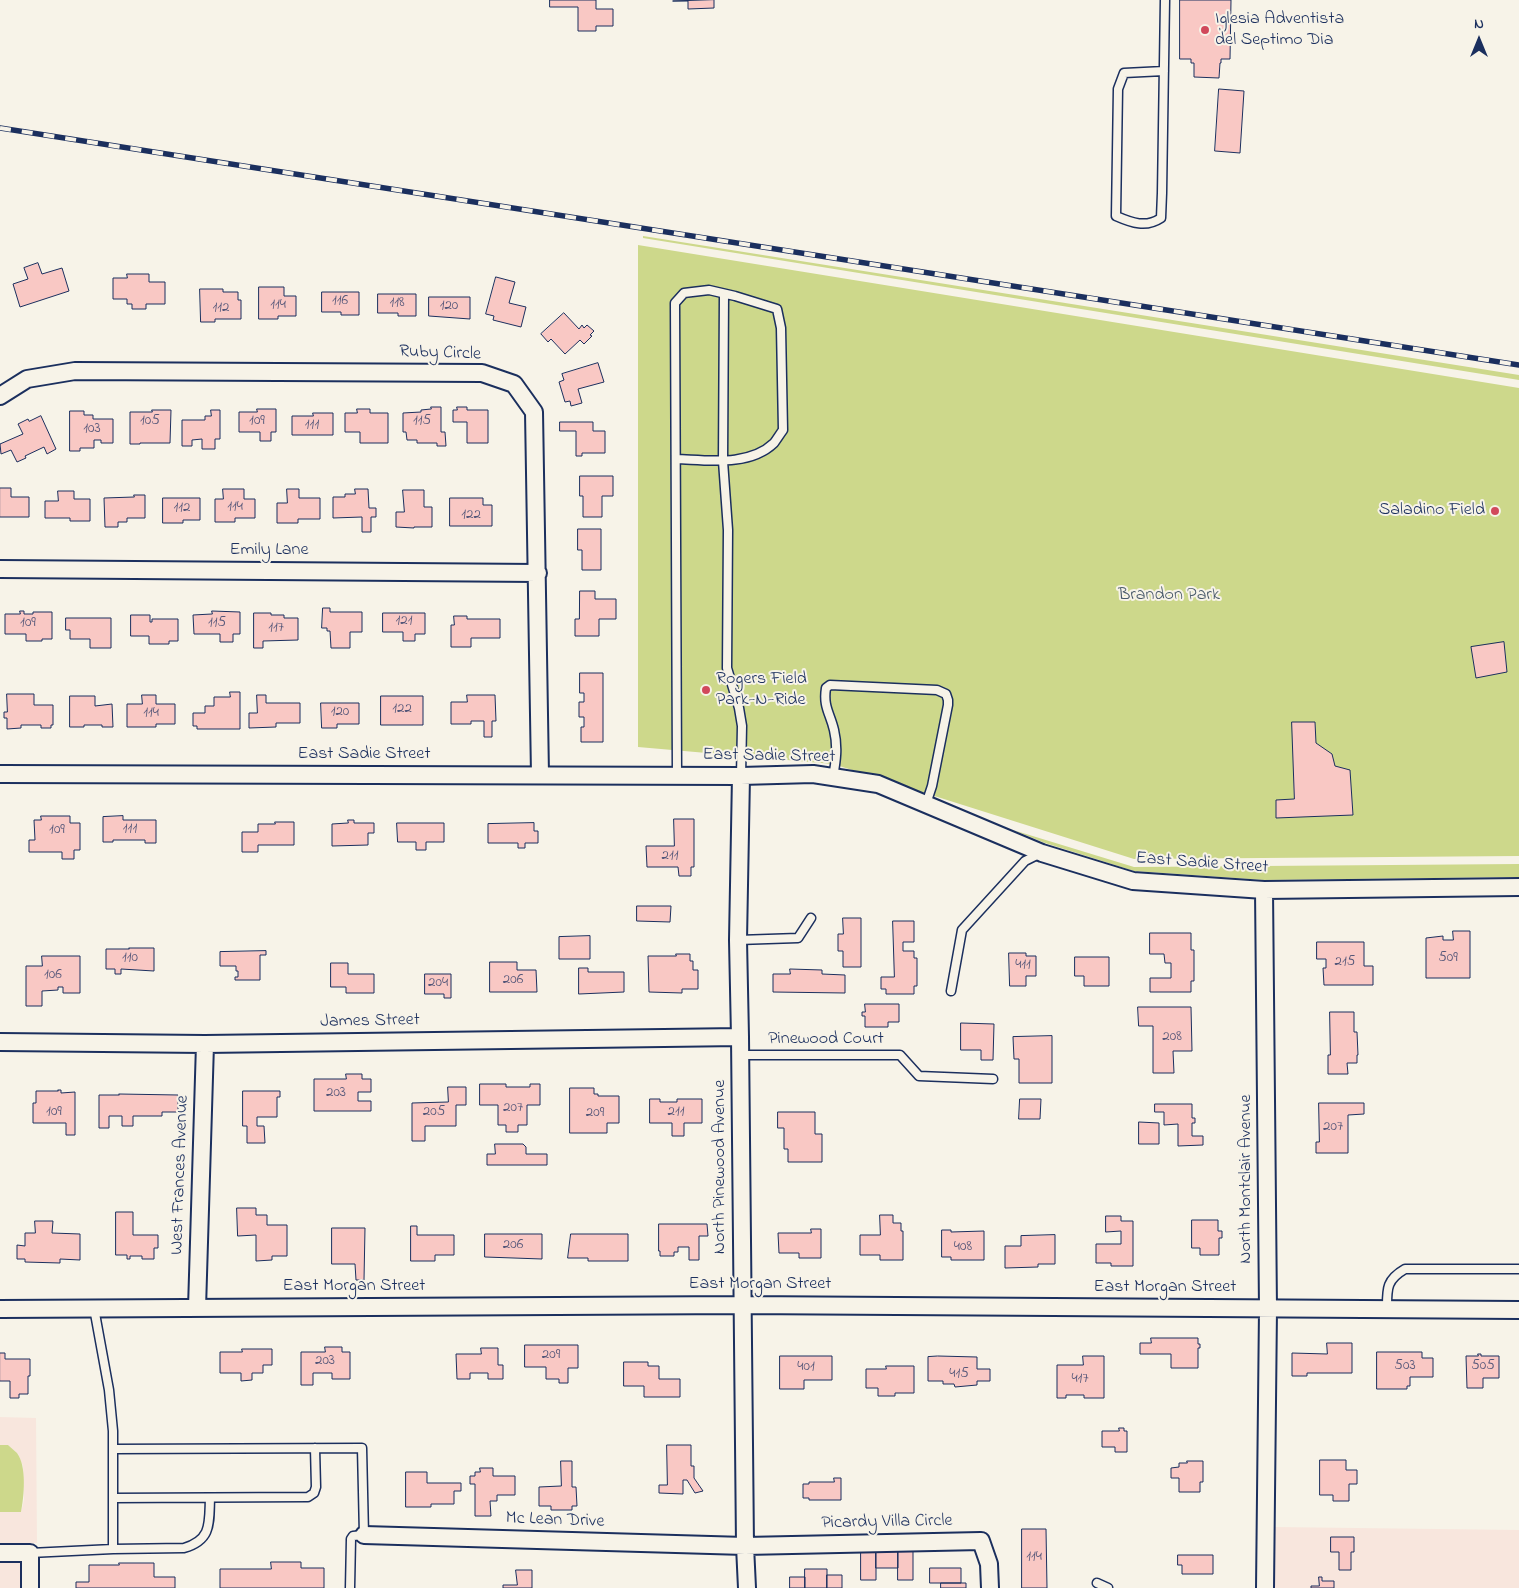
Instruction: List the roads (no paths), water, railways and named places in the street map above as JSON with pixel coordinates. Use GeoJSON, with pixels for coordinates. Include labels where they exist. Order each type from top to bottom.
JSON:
{"type":"FeatureCollection","features":[{"type":"Feature","properties":{"kind":"street","name":"Ruby Circle"},"geometry":{"type":"LineString","coordinates":[[0,396],[28,379],[75,371],[482,373],[514,384],[534,412],[540,776]]}},
{"type":"Feature","properties":{"kind":"street","name":"Emily Lane"},"geometry":{"type":"LineString","coordinates":[[0,569],[538,572]]}},
{"type":"Feature","properties":{"kind":"street","name":"East Sadie Street"},"geometry":{"type":"LineString","coordinates":[[0,774],[540,776],[813,774],[878,784],[1042,853],[1132,881],[1264,890],[1519,887]]}},
{"type":"Feature","properties":{"kind":"street","name":"North Pinewood Avenue"},"geometry":{"type":"LineString","coordinates":[[741,776],[738,940],[747,1588]]}},
{"type":"Feature","properties":{"kind":"street","name":"North Montclair Avenue"},"geometry":{"type":"LineString","coordinates":[[1264,890],[1268,1309],[1265,1588]]}},
{"type":"Feature","properties":{"kind":"street","name":"James Street"},"geometry":{"type":"LineString","coordinates":[[0,1042],[205,1044],[740,1037]]}},
{"type":"Feature","properties":{"kind":"street","name":"West Frances Avenue"},"geometry":{"type":"LineString","coordinates":[[197,1308],[205,1044]]}},
{"type":"Feature","properties":{"kind":"street","name":"East Morgan Street"},"geometry":{"type":"LineString","coordinates":[[0,1309],[742,1305],[1519,1310]]}},
{"type":"Feature","properties":{"kind":"street","name":"Mc Lean Drive"},"geometry":{"type":"LineString","coordinates":[[364,1535],[745,1546]]}},
{"type":"Feature","properties":{"kind":"street","name":"Picardy Villa Circle"},"geometry":{"type":"LineString","coordinates":[[745,1546],[982,1541],[989,1564],[990,1588]]}},
{"type":"Feature","properties":{"kind":"street"},"geometry":{"type":"LineString","coordinates":[[0,1553],[30,1553],[30,1588]]}},
{"type":"Feature","properties":{"kind":"lane"},"geometry":{"type":"LineString","coordinates":[[1164,71],[1124,73],[1118,89],[1116,216],[1133,223],[1153,223],[1161,218],[1164,71],[1165,0]]}},
{"type":"Feature","properties":{"kind":"lane"},"geometry":{"type":"LineString","coordinates":[[676,459],[723,461],[759,453],[774,442],[783,430],[781,328],[777,309],[708,290],[684,293],[675,302],[677,776]]}},
{"type":"Feature","properties":{"kind":"lane"},"geometry":{"type":"LineString","coordinates":[[724,294],[723,461],[728,530],[727,668],[739,708],[742,726],[741,776]]}},
{"type":"Feature","properties":{"kind":"lane"},"geometry":{"type":"LineString","coordinates":[[833,777],[837,753],[834,727],[825,706],[826,688],[830,685],[937,690],[946,694],[948,705],[932,786],[926,804]]}},
{"type":"Feature","properties":{"kind":"lane"},"geometry":{"type":"LineString","coordinates":[[951,990],[962,930],[1025,861],[1042,853]]}},
{"type":"Feature","properties":{"kind":"lane"},"geometry":{"type":"LineString","coordinates":[[738,940],[798,938],[811,918]]}},
{"type":"Feature","properties":{"kind":"lane","name":"Pinewood Court"},"geometry":{"type":"LineString","coordinates":[[740,1055],[900,1055],[919,1076],[992,1079]]}},
{"type":"Feature","properties":{"kind":"lane"},"geometry":{"type":"LineString","coordinates":[[1387,1310],[1387,1290],[1392,1278],[1405,1269],[1519,1269]]}},
{"type":"Feature","properties":{"kind":"lane"},"geometry":{"type":"LineString","coordinates":[[94,1308],[109,1390],[113,1449],[113,1550]]}},
{"type":"Feature","properties":{"kind":"lane"},"geometry":{"type":"LineString","coordinates":[[113,1498],[308,1497],[314,1493],[316,1487],[315,1448]]}},
{"type":"Feature","properties":{"kind":"lane"},"geometry":{"type":"LineString","coordinates":[[113,1449],[362,1448],[364,1535],[353,1536],[351,1539],[350,1588]]}},
{"type":"Feature","properties":{"kind":"lane"},"geometry":{"type":"LineString","coordinates":[[30,1553],[184,1548],[194,1545],[203,1538],[209,1526],[210,1498]]}},
{"type":"Feature","properties":{"kind":"lane"},"geometry":{"type":"LineString","coordinates":[[1097,1583],[1108,1588]]}},
{"type":"Feature","properties":{"kind":"railway"},"geometry":{"type":"LineString","coordinates":[[0,128],[1519,365]]}},
{"type":"Feature","properties":{"kind":"place","name":"Iglesia Adventista del Septimo Dia"},"geometry":{"type":"Point","coordinates":[1205,30]}},
{"type":"Feature","properties":{"kind":"place","name":"Saladino Field"},"geometry":{"type":"Point","coordinates":[1495,511]}},
{"type":"Feature","properties":{"kind":"place","name":"Rogers Field Park-N-Ride"},"geometry":{"type":"Point","coordinates":[706,690]}},
{"type":"Feature","properties":{"kind":"park label","name":"Brandon Park"},"geometry":{"type":"Point","coordinates":[1169,596]}}]}
